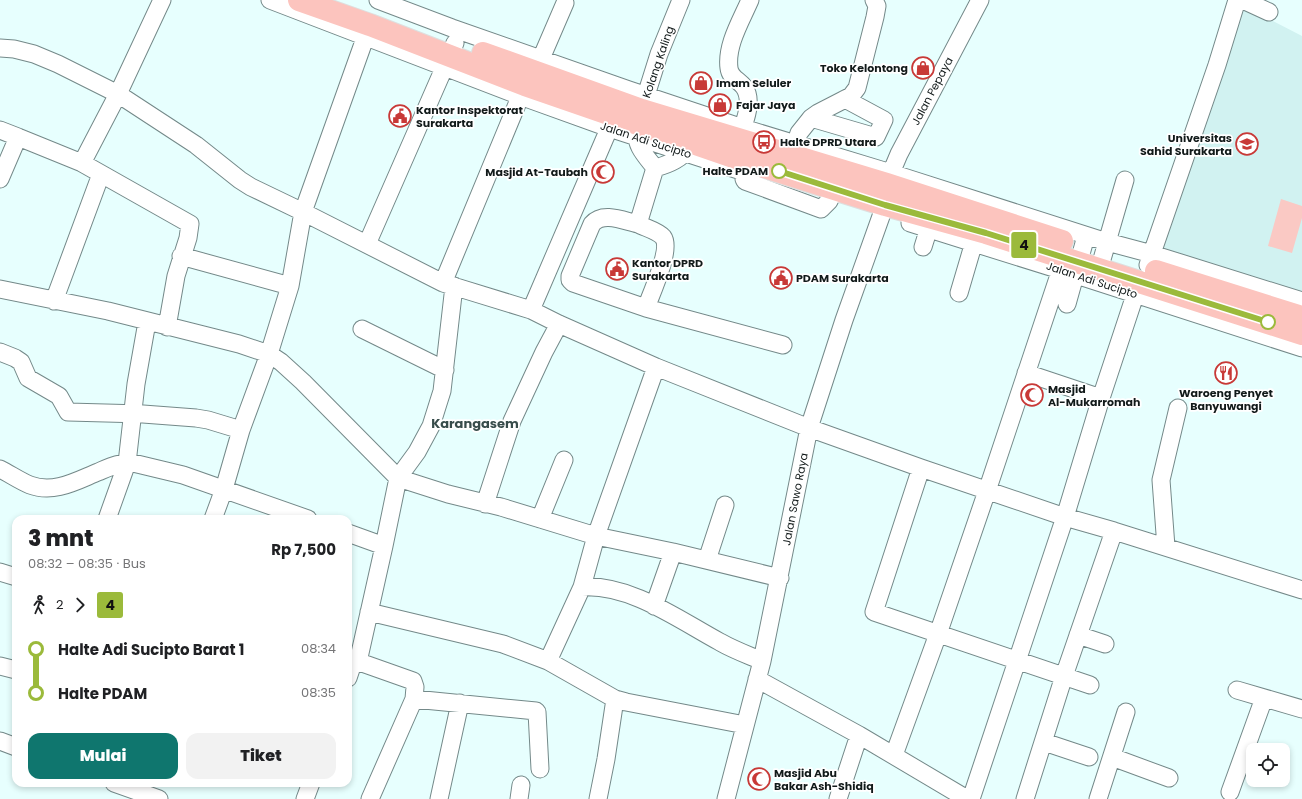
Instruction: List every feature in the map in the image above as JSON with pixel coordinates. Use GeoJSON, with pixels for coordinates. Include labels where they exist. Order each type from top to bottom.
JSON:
{"type":"FeatureCollection","features":[{"type":"Feature","properties":{"kind":"highway","name":"Jalan Adi Sucipto"},"geometry":{"type":"LineString","coordinates":[[299,0],[390,40],[531,78],[614,115],[641,117],[699,136],[745,167],[838,180],[931,208],[978,225],[1025,237],[1300,326]]}},
{"type":"Feature","properties":{"kind":"highway","name":"Jalan Adi Sucipto"},"geometry":{"type":"LineString","coordinates":[[339,0],[450,56]]}},
{"type":"Feature","properties":{"kind":"highway","name":"Jalan Adi Sucipto"},"geometry":{"type":"LineString","coordinates":[[699,136],[741,134],[793,150],[838,180]]}},
{"type":"Feature","properties":{"kind":"highway","name":"Jalan Adi Sucipto"},"geometry":{"type":"LineString","coordinates":[[1144,275],[1228,285],[1300,326]]}},
{"type":"Feature","properties":{"kind":"street"},"geometry":{"type":"LineString","coordinates":[[82,163],[118,94],[162,0]]}},
{"type":"Feature","properties":{"kind":"street","name":"Jalan Adi Sucipto"},"geometry":{"type":"LineString","coordinates":[[270,0],[368,31]]}},
{"type":"Feature","properties":{"kind":"street","name":"Jalan Adi Sucipto"},"geometry":{"type":"LineString","coordinates":[[378,0],[531,78],[699,136]]}},
{"type":"Feature","properties":{"kind":"street","name":"Kolang Kaling"},"geometry":{"type":"LineString","coordinates":[[641,117],[659,54],[681,0]]}},
{"type":"Feature","properties":{"kind":"street"},"geometry":{"type":"LineString","coordinates":[[741,134],[746,115],[748,97],[744,87],[731,75],[729,70],[729,59],[730,48],[750,0]]}},
{"type":"Feature","properties":{"kind":"street"},"geometry":{"type":"LineString","coordinates":[[793,150],[799,133],[812,118],[818,113],[851,96],[857,88],[875,17],[877,6],[874,0]]}},
{"type":"Feature","properties":{"kind":"street","name":"Jalan Pepaya"},"geometry":{"type":"LineString","coordinates":[[886,194],[903,147],[980,0]]}},
{"type":"Feature","properties":{"kind":"street"},"geometry":{"type":"LineString","coordinates":[[971,799],[1065,517],[1100,398],[1217,65],[1237,0]]}},
{"type":"Feature","properties":{"kind":"street"},"geometry":{"type":"LineString","coordinates":[[1243,0],[1269,12]]}},
{"type":"Feature","properties":{"kind":"street"},"geometry":{"type":"LineString","coordinates":[[370,799],[414,699],[416,687],[413,680],[353,660],[369,612],[398,478],[417,452],[432,426],[442,392],[445,370],[448,284],[531,78],[565,3]]}},
{"type":"Feature","properties":{"kind":"street"},"geometry":{"type":"LineString","coordinates":[[214,515],[224,489],[241,430],[269,354],[290,286],[303,212],[368,31]]}},
{"type":"Feature","properties":{"kind":"street"},"geometry":{"type":"LineString","coordinates":[[0,48],[14,49],[34,54],[58,64],[118,94],[196,145],[240,180],[265,194],[448,284],[531,310],[656,367],[809,428],[1065,517],[1114,530],[1302,590]]}},
{"type":"Feature","properties":{"kind":"street"},"geometry":{"type":"LineString","coordinates":[[368,244],[450,56]]}},
{"type":"Feature","properties":{"kind":"street"},"geometry":{"type":"LineString","coordinates":[[812,118],[876,137],[884,120],[845,100]]}},
{"type":"Feature","properties":{"kind":"street"},"geometry":{"type":"LineString","coordinates":[[531,310],[614,115]]}},
{"type":"Feature","properties":{"kind":"street"},"geometry":{"type":"LineString","coordinates":[[641,117],[638,145],[655,168]]}},
{"type":"Feature","properties":{"kind":"street"},"geometry":{"type":"LineString","coordinates":[[0,130],[82,163],[190,224],[188,238],[172,294],[167,327]]}},
{"type":"Feature","properties":{"kind":"street"},"geometry":{"type":"LineString","coordinates":[[655,168],[673,162],[699,136]]}},
{"type":"Feature","properties":{"kind":"street"},"geometry":{"type":"LineString","coordinates":[[0,179],[18,137]]}},
{"type":"Feature","properties":{"kind":"street"},"geometry":{"type":"LineString","coordinates":[[638,224],[655,168]]}},
{"type":"Feature","properties":{"kind":"street"},"geometry":{"type":"LineString","coordinates":[[54,301],[101,174]]}},
{"type":"Feature","properties":{"kind":"street","name":"Jalan Adi Sucipto"},"geometry":{"type":"LineString","coordinates":[[838,180],[931,208],[978,225]]}},
{"type":"Feature","properties":{"kind":"street"},"geometry":{"type":"LineString","coordinates":[[1101,262],[1125,180]]}},
{"type":"Feature","properties":{"kind":"street","name":"Jalan Sawo Raya"},"geometry":{"type":"LineString","coordinates":[[726,799],[744,725],[762,661],[780,578],[809,428],[886,194]]}},
{"type":"Feature","properties":{"kind":"street"},"geometry":{"type":"LineString","coordinates":[[923,246],[931,208]]}},
{"type":"Feature","properties":{"kind":"street"},"geometry":{"type":"LineString","coordinates":[[646,308],[664,257],[666,243],[664,238],[660,234],[638,224],[610,218],[599,218],[592,224],[570,276],[570,280],[646,308],[783,345]]}},
{"type":"Feature","properties":{"kind":"street"},"geometry":{"type":"LineString","coordinates":[[959,293],[978,225]]}},
{"type":"Feature","properties":{"kind":"street","name":"Jalan Adi Sucipto"},"geometry":{"type":"LineString","coordinates":[[1025,237],[1071,252]]}},
{"type":"Feature","properties":{"kind":"street"},"geometry":{"type":"LineString","coordinates":[[1067,304],[1071,252]]}},
{"type":"Feature","properties":{"kind":"street"},"geometry":{"type":"LineString","coordinates":[[894,755],[938,634],[1026,373],[1071,252]]}},
{"type":"Feature","properties":{"kind":"street"},"geometry":{"type":"LineString","coordinates":[[182,256],[290,286]]}},
{"type":"Feature","properties":{"kind":"street","name":"Jalan Adi Sucipto"},"geometry":{"type":"LineString","coordinates":[[1101,262],[1144,275]]}},
{"type":"Feature","properties":{"kind":"street"},"geometry":{"type":"LineString","coordinates":[[0,288],[108,312],[239,344],[269,354],[281,362],[303,382],[398,478],[448,494],[596,536],[673,552],[780,578]]}},
{"type":"Feature","properties":{"kind":"street"},"geometry":{"type":"LineString","coordinates":[[108,515],[127,463],[136,384],[147,322]]}},
{"type":"Feature","properties":{"kind":"street"},"geometry":{"type":"LineString","coordinates":[[485,504],[512,421],[559,324]]}},
{"type":"Feature","properties":{"kind":"street"},"geometry":{"type":"LineString","coordinates":[[362,330],[445,370]]}},
{"type":"Feature","properties":{"kind":"street"},"geometry":{"type":"LineString","coordinates":[[0,352],[21,362],[28,378],[59,396],[68,412],[196,418],[241,430]]}},
{"type":"Feature","properties":{"kind":"street"},"geometry":{"type":"LineString","coordinates":[[548,661],[582,587],[596,536],[656,367]]}},
{"type":"Feature","properties":{"kind":"street"},"geometry":{"type":"LineString","coordinates":[[1026,373],[1100,398]]}},
{"type":"Feature","properties":{"kind":"street"},"geometry":{"type":"LineString","coordinates":[[1166,547],[1161,480],[1178,408]]}},
{"type":"Feature","properties":{"kind":"street"},"geometry":{"type":"LineString","coordinates":[[540,519],[564,460]]}},
{"type":"Feature","properties":{"kind":"street"},"geometry":{"type":"LineString","coordinates":[[0,469],[32,486],[51,488],[70,484],[113,465],[127,463],[183,475],[297,515]]}},
{"type":"Feature","properties":{"kind":"street"},"geometry":{"type":"LineString","coordinates":[[921,468],[874,612],[1090,685]]}},
{"type":"Feature","properties":{"kind":"street"},"geometry":{"type":"LineString","coordinates":[[707,560],[725,505]]}},
{"type":"Feature","properties":{"kind":"street"},"geometry":{"type":"LineString","coordinates":[[1025,799],[1064,676],[1114,530]]}},
{"type":"Feature","properties":{"kind":"street"},"geometry":{"type":"LineString","coordinates":[[352,534],[384,546]]}},
{"type":"Feature","properties":{"kind":"street"},"geometry":{"type":"LineString","coordinates":[[654,606],[673,552]]}},
{"type":"Feature","properties":{"kind":"street"},"geometry":{"type":"LineString","coordinates":[[0,572],[12,576]]}},
{"type":"Feature","properties":{"kind":"street"},"geometry":{"type":"LineString","coordinates":[[582,587],[602,587],[611,589],[654,606],[722,643],[762,661]]}},
{"type":"Feature","properties":{"kind":"street"},"geometry":{"type":"LineString","coordinates":[[369,612],[504,644],[548,661],[615,698],[626,702],[744,725]]}},
{"type":"Feature","properties":{"kind":"street"},"geometry":{"type":"LineString","coordinates":[[1078,635],[1105,644]]}},
{"type":"Feature","properties":{"kind":"street"},"geometry":{"type":"LineString","coordinates":[[0,666],[12,669]]}},
{"type":"Feature","properties":{"kind":"street"},"geometry":{"type":"LineString","coordinates":[[757,679],[894,755],[967,799]]}},
{"type":"Feature","properties":{"kind":"street"},"geometry":{"type":"LineString","coordinates":[[1237,690],[1302,709]]}},
{"type":"Feature","properties":{"kind":"street"},"geometry":{"type":"LineString","coordinates":[[598,799],[606,759],[615,698]]}},
{"type":"Feature","properties":{"kind":"street"},"geometry":{"type":"LineString","coordinates":[[1230,792],[1264,698]]}},
{"type":"Feature","properties":{"kind":"street"},"geometry":{"type":"LineString","coordinates":[[414,699],[537,712],[540,769]]}},
{"type":"Feature","properties":{"kind":"street"},"geometry":{"type":"LineString","coordinates":[[439,799],[460,703]]}},
{"type":"Feature","properties":{"kind":"street"},"geometry":{"type":"LineString","coordinates":[[1098,799],[1126,712]]}},
{"type":"Feature","properties":{"kind":"street"},"geometry":{"type":"LineString","coordinates":[[838,799],[859,735]]}},
{"type":"Feature","properties":{"kind":"street"},"geometry":{"type":"LineString","coordinates":[[0,741],[12,746]]}},
{"type":"Feature","properties":{"kind":"street"},"geometry":{"type":"LineString","coordinates":[[1044,742],[1089,757]]}},
{"type":"Feature","properties":{"kind":"street"},"geometry":{"type":"LineString","coordinates":[[1112,757],[1169,778]]}},
{"type":"Feature","properties":{"kind":"street"},"geometry":{"type":"LineString","coordinates":[[125,787],[159,799]]}},
{"type":"Feature","properties":{"kind":"street"},"geometry":{"type":"LineString","coordinates":[[304,799],[309,787]]}},
{"type":"Feature","properties":{"kind":"shaded area","name":"Universitas Sahid Surakarta"},"geometry":{"type":"Polygon","coordinates":[[[1240,4],[1302,36],[1302,296],[1155,252],[1240,4]]]}},
{"type":"Feature","properties":{"kind":"shaded area"},"geometry":{"type":"Polygon","coordinates":[[[1281,199],[1302,206],[1302,218],[1292,253],[1268,246],[1281,199]]]}},
{"type":"Feature","properties":{"kind":"bus line","name":"4"},"geometry":{"type":"LineString","coordinates":[[779,171],[885,205],[986,233],[1268,322]]}},
{"type":"Feature","properties":{"kind":"place","name":"Toko Kelontong"},"geometry":{"type":"Point","coordinates":[923,68]}},
{"type":"Feature","properties":{"kind":"place","name":"Imam Seluler"},"geometry":{"type":"Point","coordinates":[701,83]}},
{"type":"Feature","properties":{"kind":"place","name":"Fajar Jaya"},"geometry":{"type":"Point","coordinates":[720,105]}},
{"type":"Feature","properties":{"kind":"place","name":"Kantor Inspektorat Surakarta"},"geometry":{"type":"Point","coordinates":[400,116]}},
{"type":"Feature","properties":{"kind":"place","name":"Halte DPRD Utara"},"geometry":{"type":"Point","coordinates":[764,142]}},
{"type":"Feature","properties":{"kind":"place","name":"Universitas Sahid Surakarta"},"geometry":{"type":"Point","coordinates":[1247,144]}},
{"type":"Feature","properties":{"kind":"place","name":"Halte PDAM"},"geometry":{"type":"Point","coordinates":[779,171]}},
{"type":"Feature","properties":{"kind":"place","name":"Masjid At-Taubah"},"geometry":{"type":"Point","coordinates":[603,172]}},
{"type":"Feature","properties":{"kind":"place","name":"Kantor DPRD Surakarta"},"geometry":{"type":"Point","coordinates":[617,269]}},
{"type":"Feature","properties":{"kind":"place","name":"PDAM Surakarta"},"geometry":{"type":"Point","coordinates":[781,278]}},
{"type":"Feature","properties":{"kind":"place","name":"Waroeng Penyet Banyuwangi"},"geometry":{"type":"Point","coordinates":[1226,373]}},
{"type":"Feature","properties":{"kind":"place","name":"Masjid Al-Mukarromah"},"geometry":{"type":"Point","coordinates":[1032,395]}},
{"type":"Feature","properties":{"kind":"place","name":"Masjid Abu Bakar Ash-Shidiq"},"geometry":{"type":"Point","coordinates":[759,779]}},
{"type":"Feature","properties":{"kind":"district","name":"Karangasem"},"geometry":{"type":"Point","coordinates":[475,423]}}]}
